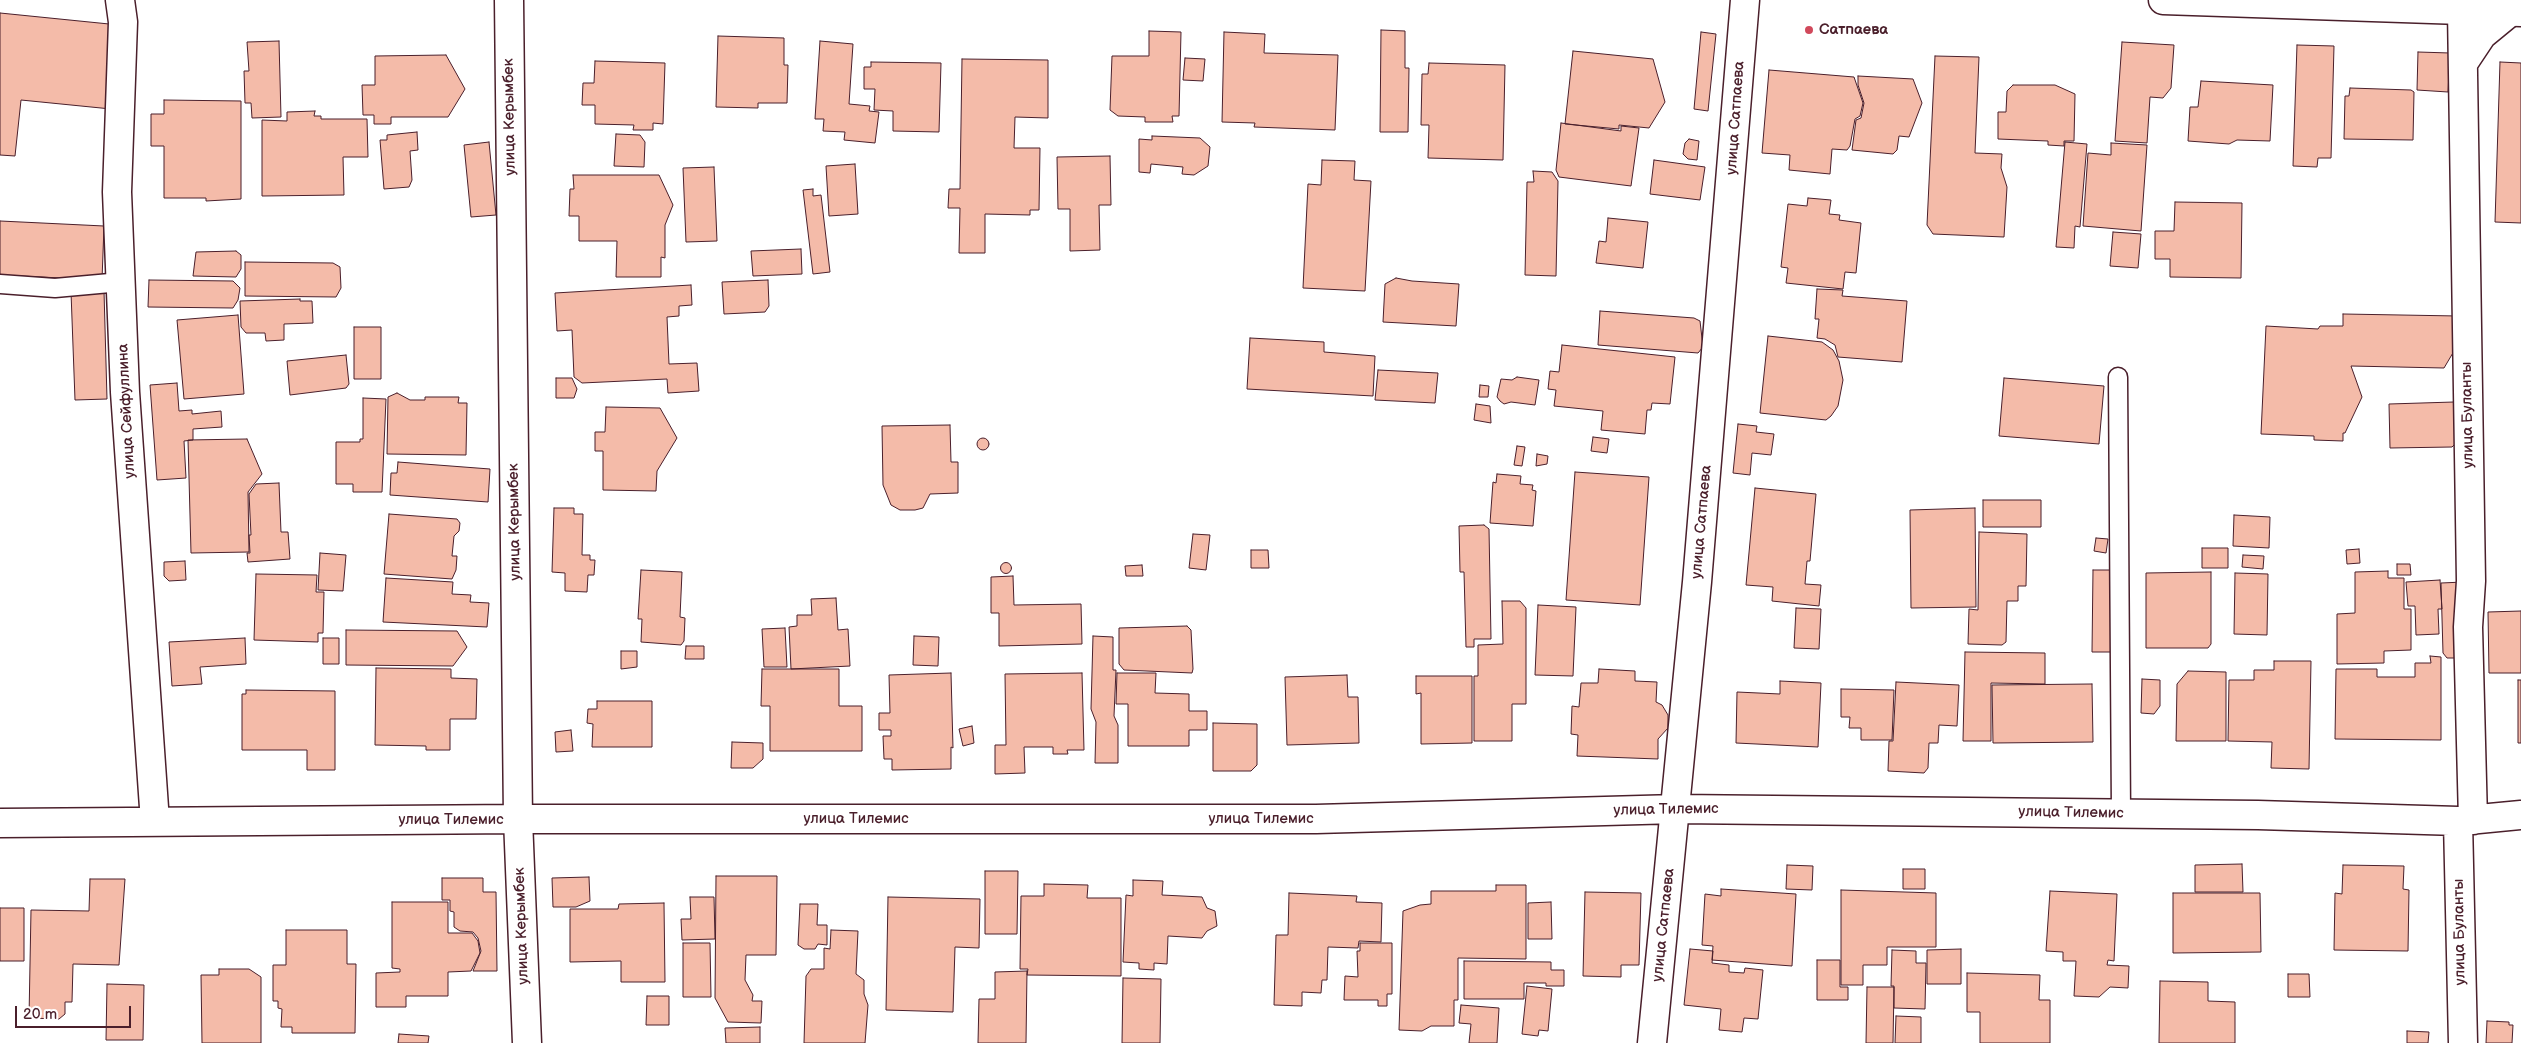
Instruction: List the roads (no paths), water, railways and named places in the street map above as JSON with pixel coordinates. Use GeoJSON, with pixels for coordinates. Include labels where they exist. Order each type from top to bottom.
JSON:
{"type":"FeatureCollection","features":[{"type":"Feature","properties":{"kind":"street","name":"улица Сейфуллина"},"geometry":{"type":"LineString","coordinates":[[120,0],[123,22],[117,192],[125,392],[155,822]]}},
{"type":"Feature","properties":{"kind":"street","name":"улица Керымбек"},"geometry":{"type":"LineString","coordinates":[[508,0],[518,819],[527,1043]]}},
{"type":"Feature","properties":{"kind":"street","name":"улица Сатпаева"},"geometry":{"type":"LineString","coordinates":[[1652,1043],[1676,809],[1745,0]]}},
{"type":"Feature","properties":{"kind":"street"},"geometry":{"type":"LineString","coordinates":[[2164,0],[2516,12]]}},
{"type":"Feature","properties":{"kind":"street","name":"улица Буланты"},"geometry":{"type":"LineString","coordinates":[[2462,10],[2471,581],[2468,627],[2463,1043]]}},
{"type":"Feature","properties":{"kind":"street"},"geometry":{"type":"LineString","coordinates":[[2464,62],[2482,35],[2516,12]]}},
{"type":"Feature","properties":{"kind":"street","name":"улица Тилемис"},"geometry":{"type":"LineString","coordinates":[[0,823],[518,819],[1316,819],[1676,809],[2121,813],[2465,820],[2497,815],[2521,815]]}},
{"type":"Feature","properties":{"kind":"lane"},"geometry":{"type":"LineString","coordinates":[[0,284],[56,288],[121,282]]}},
{"type":"Feature","properties":{"kind":"lane"},"geometry":{"type":"LineString","coordinates":[[2118,377],[2121,813]]}},
{"type":"Feature","properties":{"kind":"place","name":"Сатпаева"},"geometry":{"type":"Point","coordinates":[1809,30]}}]}
